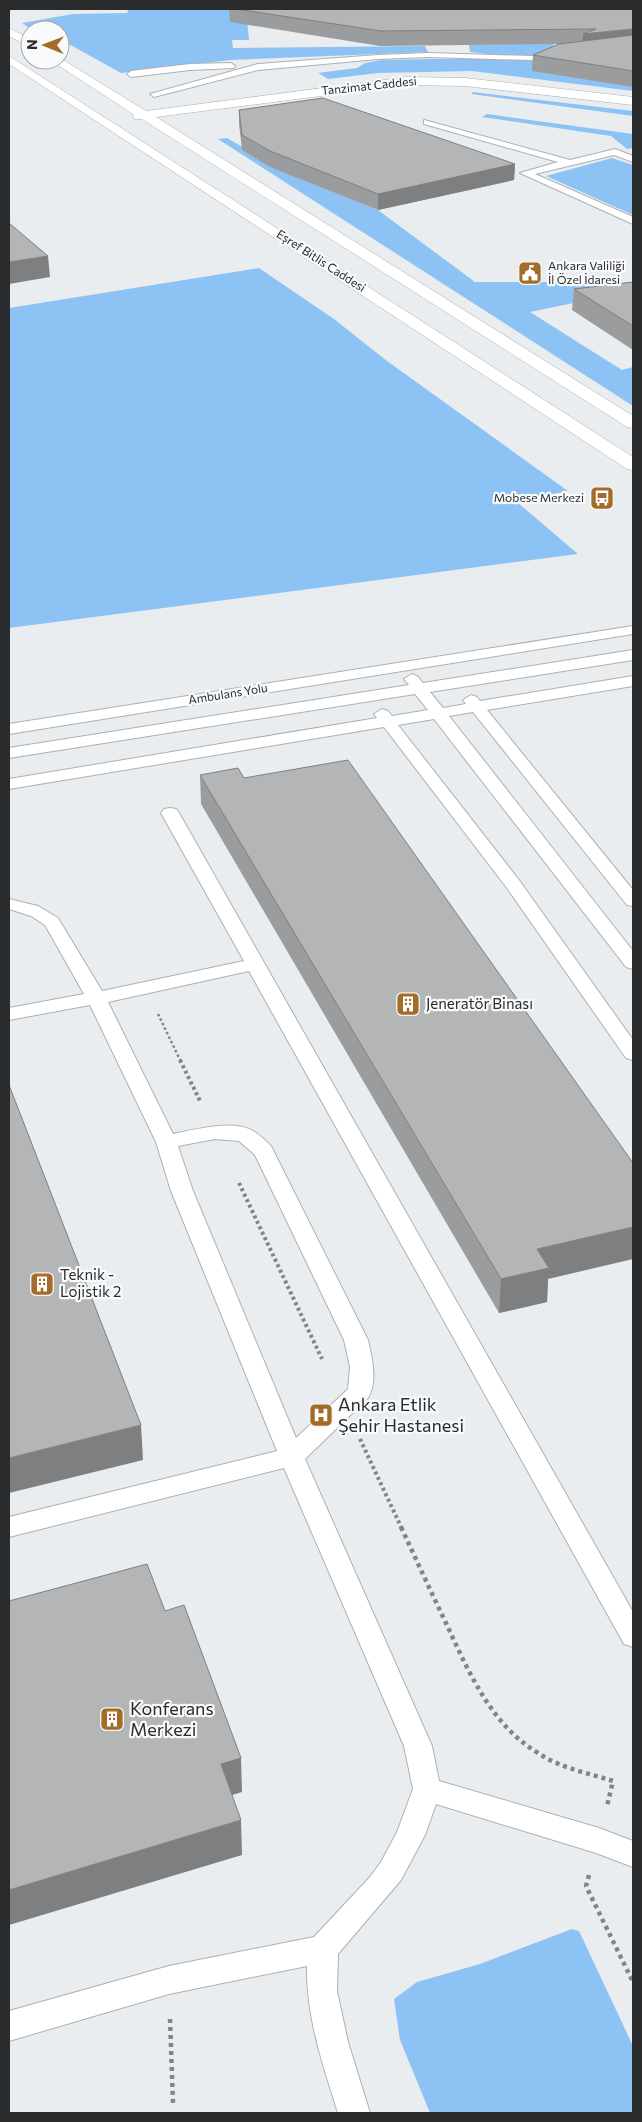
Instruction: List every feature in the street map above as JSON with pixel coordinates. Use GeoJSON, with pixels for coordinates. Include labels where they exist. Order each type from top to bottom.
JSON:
{"type":"FeatureCollection","features":[{"type":"Feature","properties":{"kind":"main road"},"geometry":{"type":"LineString","coordinates":[[9,31],[20,38]]}},
{"type":"Feature","properties":{"kind":"main road","name":"Eşref Bitlis Caddesi"},"geometry":{"type":"LineString","coordinates":[[9,59],[633,465]]}},
{"type":"Feature","properties":{"kind":"main road","name":"Eşref Bitlis Caddesi"},"geometry":{"type":"LineString","coordinates":[[70,68],[147,115],[633,423]]}},
{"type":"Feature","properties":{"kind":"main road","name":"Tanzimat Caddesi"},"geometry":{"type":"LineString","coordinates":[[106,121],[377,84],[416,81],[470,82],[633,101]]}},
{"type":"Feature","properties":{"kind":"lane"},"geometry":{"type":"LineString","coordinates":[[131,74],[190,67],[258,67],[386,57],[428,55],[531,58],[570,53]]}},
{"type":"Feature","properties":{"kind":"lane"},"geometry":{"type":"LineString","coordinates":[[154,94],[258,67]]}},
{"type":"Feature","properties":{"kind":"lane"},"geometry":{"type":"LineString","coordinates":[[427,122],[569,163]]}},
{"type":"Feature","properties":{"kind":"lane"},"geometry":{"type":"LineString","coordinates":[[633,159],[615,152],[525,173],[633,221]]}},
{"type":"Feature","properties":{"kind":"lane","name":"Ambulans Yolu"},"geometry":{"type":"LineString","coordinates":[[9,729],[633,630]]}},
{"type":"Feature","properties":{"kind":"lane"},"geometry":{"type":"LineString","coordinates":[[9,753],[633,655]]}},
{"type":"Feature","properties":{"kind":"lane"},"geometry":{"type":"LineString","coordinates":[[446,660],[477,708],[633,901]]}},
{"type":"Feature","properties":{"kind":"lane"},"geometry":{"type":"LineString","coordinates":[[404,666],[438,714],[570,879],[633,963]]}},
{"type":"Feature","properties":{"kind":"lane"},"geometry":{"type":"LineString","coordinates":[[356,674],[387,723],[513,884],[633,1054]]}},
{"type":"Feature","properties":{"kind":"lane"},"geometry":{"type":"LineString","coordinates":[[9,784],[633,681]]}},
{"type":"Feature","properties":{"kind":"lane"},"geometry":{"type":"LineString","coordinates":[[170,813],[633,1636]]}},
{"type":"Feature","properties":{"kind":"lane"},"geometry":{"type":"LineString","coordinates":[[9,904],[25,907],[45,915],[52,922],[96,998],[166,1142],[182,1191],[292,1457],[418,1746],[427,1789],[410,1835],[391,1871],[365,1904],[323,1949],[169,1980],[9,2026]]}},
{"type":"Feature","properties":{"kind":"lane"},"geometry":{"type":"LineString","coordinates":[[9,1014],[146,989],[255,964]]}},
{"type":"Feature","properties":{"kind":"lane"},"geometry":{"type":"LineString","coordinates":[[9,1527],[292,1457],[360,1392],[362,1367],[356,1340],[264,1151],[245,1135],[215,1132],[166,1142]]}},
{"type":"Feature","properties":{"kind":"lane"},"geometry":{"type":"LineString","coordinates":[[427,1789],[600,1841],[633,1854]]}},
{"type":"Feature","properties":{"kind":"lane"},"geometry":{"type":"LineString","coordinates":[[323,1949],[322,1991],[328,2025],[354,2113]]}},
{"type":"Feature","properties":{"kind":"path"},"geometry":{"type":"LineString","coordinates":[[586,1886],[633,1982]]}},
{"type":"Feature","properties":{"kind":"path"},"geometry":{"type":"LineString","coordinates":[[169,1980],[173,2103]]}},
{"type":"Feature","properties":{"kind":"shaded area"},"geometry":{"type":"Polygon","coordinates":[[[129,9],[246,9],[249,40],[232,40],[233,48],[425,46],[428,52],[231,60],[121,73],[70,45],[70,20],[39,20],[73,14],[127,13],[129,9]]]}},
{"type":"Feature","properties":{"kind":"shaded area"},"geometry":{"type":"Polygon","coordinates":[[[554,43],[552,50],[522,56],[470,52],[469,45],[554,43]]]}},
{"type":"Feature","properties":{"kind":"shaded area"},"geometry":{"type":"Polygon","coordinates":[[[532,59],[633,87],[633,91],[472,71],[378,73],[328,79],[318,73],[357,68],[365,63],[382,60],[532,59]]]}},
{"type":"Feature","properties":{"kind":"shaded area"},"geometry":{"type":"Polygon","coordinates":[[[473,92],[633,111],[633,116],[471,94],[473,92]]]}},
{"type":"Feature","properties":{"kind":"shaded area"},"geometry":{"type":"Polygon","coordinates":[[[487,114],[633,134],[633,148],[627,149],[611,136],[482,117],[487,114]]]}},
{"type":"Feature","properties":{"kind":"shaded area"},"geometry":{"type":"Polygon","coordinates":[[[309,135],[309,182],[378,210],[475,282],[591,282],[627,292],[530,312],[622,370],[633,367],[633,406],[218,139],[227,138],[241,146],[309,135]]]}},
{"type":"Feature","properties":{"kind":"shaded area"},"geometry":{"type":"Polygon","coordinates":[[[612,158],[633,165],[633,215],[546,176],[612,158]]]}},
{"type":"Feature","properties":{"kind":"shaded area"},"geometry":{"type":"Polygon","coordinates":[[[259,268],[334,319],[387,361],[568,491],[517,502],[578,554],[9,628],[9,308],[259,268]]]}},
{"type":"Feature","properties":{"kind":"shaded area"},"geometry":{"type":"Polygon","coordinates":[[[572,1929],[579,1931],[633,2046],[633,2113],[430,2113],[400,2040],[394,1999],[417,1982],[480,1964],[572,1929]]]}},
{"type":"Feature","properties":{"kind":"building"},"geometry":{"type":"Polygon","coordinates":[[[236,9],[633,9],[633,29],[583,34],[596,29],[381,31],[236,9]]]}},
{"type":"Feature","properties":{"kind":"building"},"geometry":{"type":"Polygon","coordinates":[[[633,35],[633,71],[533,55],[559,44],[633,35]]]}},
{"type":"Feature","properties":{"kind":"building"},"geometry":{"type":"Polygon","coordinates":[[[323,98],[515,164],[378,194],[270,151],[242,135],[239,110],[323,98]]]}},
{"type":"Feature","properties":{"kind":"building"},"geometry":{"type":"Polygon","coordinates":[[[9,223],[48,256],[9,262],[9,223]]]}},
{"type":"Feature","properties":{"kind":"building"},"geometry":{"type":"Polygon","coordinates":[[[633,282],[633,326],[574,289],[633,282]]]}},
{"type":"Feature","properties":{"kind":"building","name":"Jeneratör Binası"},"geometry":{"type":"Polygon","coordinates":[[[348,760],[633,1163],[633,1227],[537,1249],[549,1268],[501,1279],[200,775],[238,768],[244,778],[348,760]]]}},
{"type":"Feature","properties":{"kind":"building","name":"Teknik - Lojistik 2"},"geometry":{"type":"Polygon","coordinates":[[[9,1085],[141,1425],[9,1458],[9,1085]]]}},
{"type":"Feature","properties":{"kind":"building","name":"Konferans Merkezi"},"geometry":{"type":"Polygon","coordinates":[[[147,1564],[165,1611],[184,1605],[241,1758],[221,1764],[241,1820],[9,1890],[9,1601],[147,1564]]]}},
{"type":"Feature","properties":{"kind":"place","name":"Ankara Valiliği İl Özel İdaresi"},"geometry":{"type":"Point","coordinates":[530,273]}},
{"type":"Feature","properties":{"kind":"place","name":"Mobese Merkezi"},"geometry":{"type":"Point","coordinates":[602,498]}},
{"type":"Feature","properties":{"kind":"place","name":"Jeneratör Binası"},"geometry":{"type":"Point","coordinates":[408,1004]}},
{"type":"Feature","properties":{"kind":"place","name":"Teknik - Lojistik 2"},"geometry":{"type":"Point","coordinates":[42,1284]}},
{"type":"Feature","properties":{"kind":"place","name":"Ankara Etlik Şehir Hastanesi"},"geometry":{"type":"Point","coordinates":[321,1415]}},
{"type":"Feature","properties":{"kind":"place","name":"Konferans Merkezi"},"geometry":{"type":"Point","coordinates":[112,1719]}}]}
